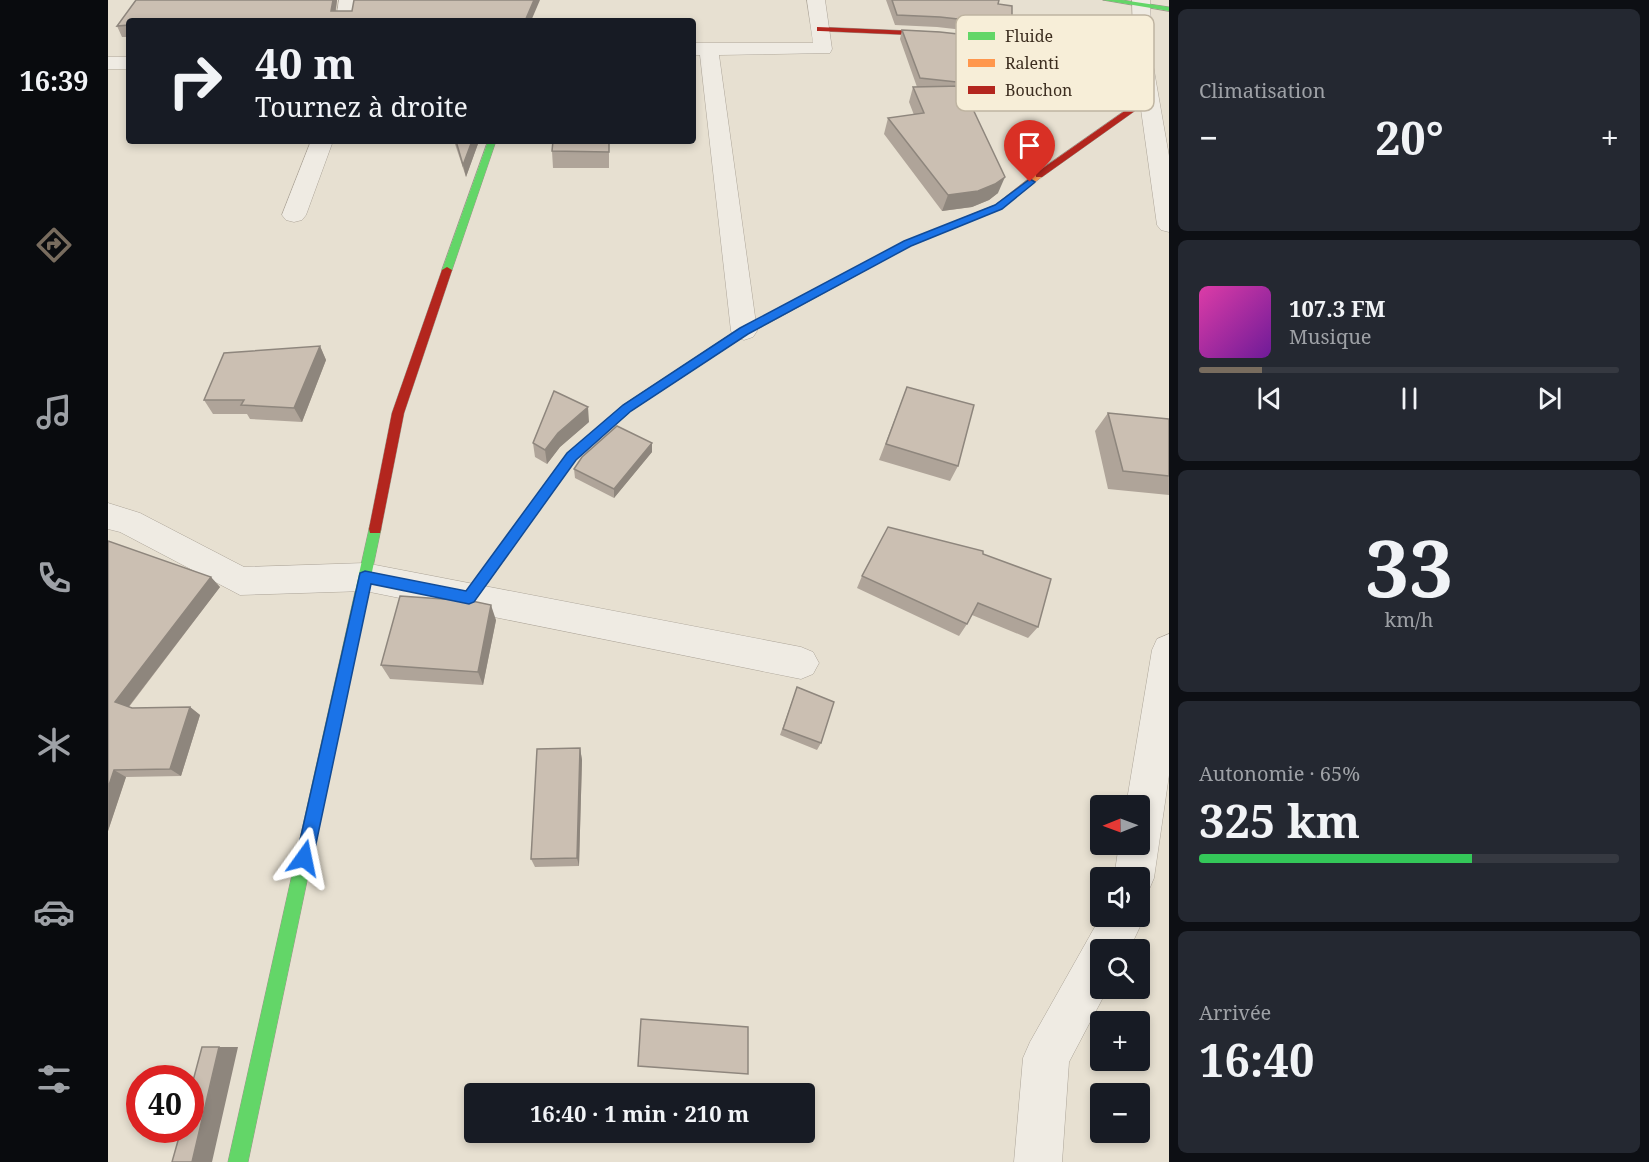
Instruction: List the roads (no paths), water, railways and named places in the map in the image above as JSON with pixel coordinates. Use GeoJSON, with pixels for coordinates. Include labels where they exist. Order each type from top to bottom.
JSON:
{"type":"FeatureCollection","features":[{"type":"Feature","properties":{"kind":"street"},"geometry":{"type":"LineString","coordinates":[[345,18],[348,0]]}},
{"type":"Feature","properties":{"kind":"street"},"geometry":{"type":"LineString","coordinates":[[744,331],[701,49],[823,48],[816,0]]}},
{"type":"Feature","properties":{"kind":"street"},"geometry":{"type":"LineString","coordinates":[[1107,0],[1142,3],[1169,9]]}},
{"type":"Feature","properties":{"kind":"street"},"geometry":{"type":"LineString","coordinates":[[820,29],[956,36]]}},
{"type":"Feature","properties":{"kind":"street"},"geometry":{"type":"LineString","coordinates":[[108,63],[126,63]]}},
{"type":"Feature","properties":{"kind":"street"},"geometry":{"type":"LineString","coordinates":[[469,598],[571,457],[627,408],[744,331],[908,244],[998,207],[1046,169],[1130,111]]}},
{"type":"Feature","properties":{"kind":"street"},"geometry":{"type":"LineString","coordinates":[[1151,111],[1169,225]]}},
{"type":"Feature","properties":{"kind":"street"},"geometry":{"type":"LineString","coordinates":[[294,215],[321,144]]}},
{"type":"Feature","properties":{"kind":"street"},"geometry":{"type":"LineString","coordinates":[[238,1162],[365,577],[398,413],[491,144]]}},
{"type":"Feature","properties":{"kind":"street"},"geometry":{"type":"LineString","coordinates":[[108,516],[129,522],[240,581],[365,577],[801,663]]}},
{"type":"Feature","properties":{"kind":"street"},"geometry":{"type":"LineString","coordinates":[[1150,801],[1161,759],[1169,650]]}},
{"type":"Feature","properties":{"kind":"street"},"geometry":{"type":"LineString","coordinates":[[1038,1162],[1046,1058],[1090,978]]}}]}
